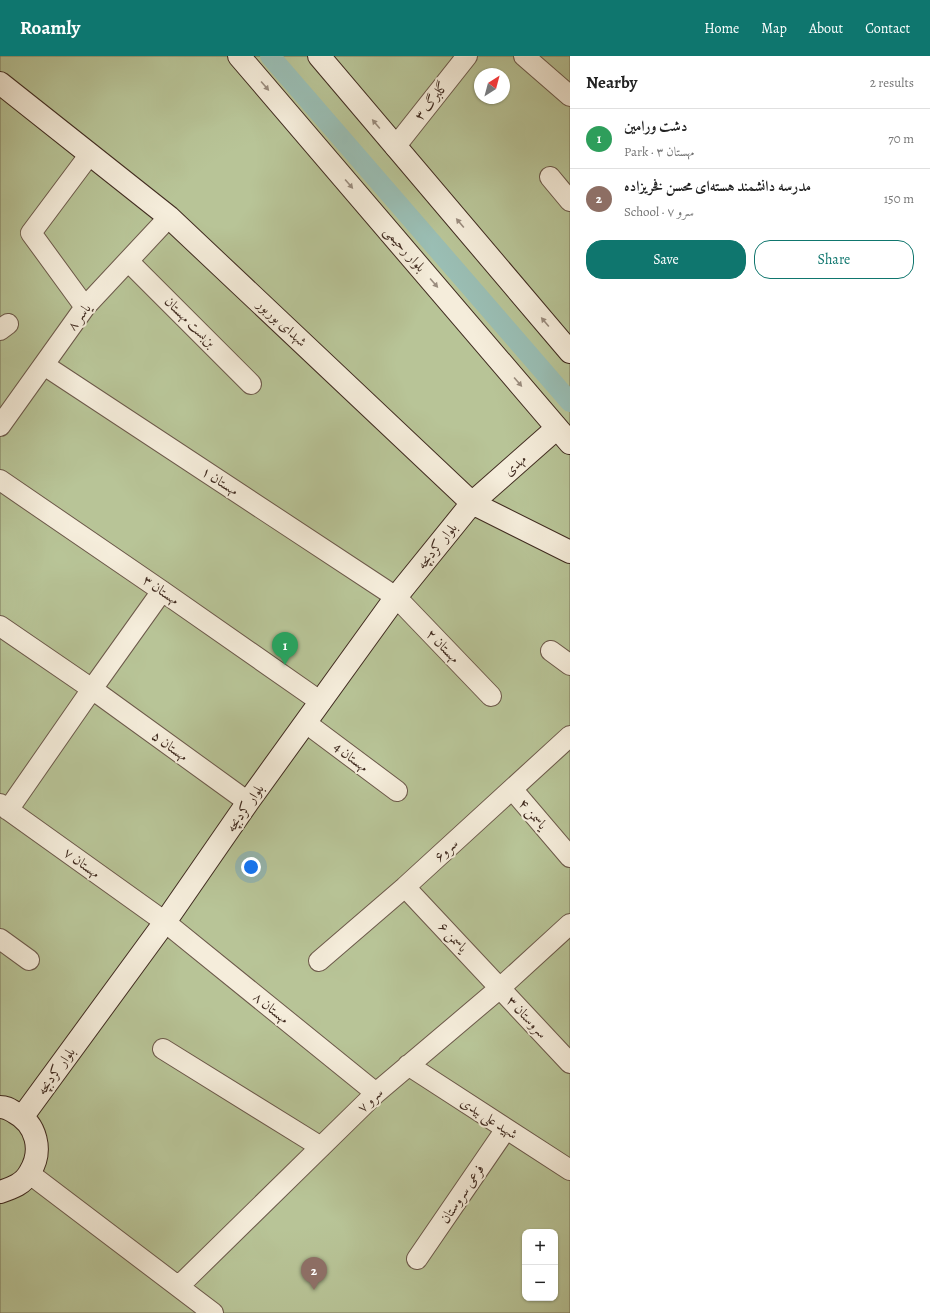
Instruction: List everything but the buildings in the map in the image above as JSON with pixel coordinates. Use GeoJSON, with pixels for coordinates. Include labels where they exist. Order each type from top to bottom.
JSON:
{"type":"FeatureCollection","features":[{"type":"Feature","properties":{"kind":"street","name":"بلوار رحیمی"},"geometry":{"type":"LineString","coordinates":[[239,56],[564,435]]}},
{"type":"Feature","properties":{"kind":"street"},"geometry":{"type":"LineString","coordinates":[[319,56],[570,352]]}},
{"type":"Feature","properties":{"kind":"street","name":"گلبرگ ۳"},"geometry":{"type":"LineString","coordinates":[[395,147],[467,56]]}},
{"type":"Feature","properties":{"kind":"street"},"geometry":{"type":"LineString","coordinates":[[524,56],[570,96]]}},
{"type":"Feature","properties":{"kind":"street","name":"شهدای بوربور"},"geometry":{"type":"LineString","coordinates":[[3,90],[90,154],[169,217],[472,502],[570,552]]}},
{"type":"Feature","properties":{"kind":"street"},"geometry":{"type":"LineString","coordinates":[[85,307],[31,233],[90,154]]}},
{"type":"Feature","properties":{"kind":"street"},"geometry":{"type":"LineString","coordinates":[[550,177],[570,201]]}},
{"type":"Feature","properties":{"kind":"street","name":"یاسر ۸"},"geometry":{"type":"LineString","coordinates":[[0,426],[85,307],[169,217]]}},
{"type":"Feature","properties":{"kind":"street","name":"بن‌بست مهستان"},"geometry":{"type":"LineString","coordinates":[[128,261],[251,384]]}},
{"type":"Feature","properties":{"kind":"street","name":"مهستان ۱"},"geometry":{"type":"LineString","coordinates":[[44,365],[396,597]]}},
{"type":"Feature","properties":{"kind":"street","name":"مهدی"},"geometry":{"type":"LineString","coordinates":[[472,502],[564,435]]}},
{"type":"Feature","properties":{"kind":"street","name":"مهستان ۳"},"geometry":{"type":"LineString","coordinates":[[0,480],[162,590],[321,702]]}},
{"type":"Feature","properties":{"kind":"street","name":"بلوار کردبچه"},"geometry":{"type":"LineString","coordinates":[[23,1116],[165,922],[248,802],[396,597],[472,502]]}},
{"type":"Feature","properties":{"kind":"street"},"geometry":{"type":"LineString","coordinates":[[4,807],[92,689],[162,590]]}},
{"type":"Feature","properties":{"kind":"street","name":"مهستان ۲"},"geometry":{"type":"LineString","coordinates":[[396,597],[491,696]]}},
{"type":"Feature","properties":{"kind":"street","name":"مهستان ۵"},"geometry":{"type":"LineString","coordinates":[[0,626],[92,689],[248,802]]}},
{"type":"Feature","properties":{"kind":"street"},"geometry":{"type":"LineString","coordinates":[[551,651],[570,665]]}},
{"type":"Feature","properties":{"kind":"street","name":"مهستان 4"},"geometry":{"type":"LineString","coordinates":[[306,723],[397,791]]}},
{"type":"Feature","properties":{"kind":"street","name":"سرو۶"},"geometry":{"type":"LineString","coordinates":[[319,961],[405,887],[570,736]]}},
{"type":"Feature","properties":{"kind":"street","name":"یاسمن ۴"},"geometry":{"type":"LineString","coordinates":[[512,789],[570,857]]}},
{"type":"Feature","properties":{"kind":"street","name":"مهستان ۷"},"geometry":{"type":"LineString","coordinates":[[4,807],[165,922]]}},
{"type":"Feature","properties":{"kind":"street","name":"یاسمن ۶"},"geometry":{"type":"LineString","coordinates":[[405,887],[500,988]]}},
{"type":"Feature","properties":{"kind":"street","name":"مهستان ۸"},"geometry":{"type":"LineString","coordinates":[[165,922],[376,1093]]}},
{"type":"Feature","properties":{"kind":"street","name":"سرو ۷"},"geometry":{"type":"LineString","coordinates":[[179,1286],[376,1093],[500,988],[570,924]]}},
{"type":"Feature","properties":{"kind":"street"},"geometry":{"type":"LineString","coordinates":[[0,939],[29,960]]}},
{"type":"Feature","properties":{"kind":"street","name":"سروستان ۳"},"geometry":{"type":"LineString","coordinates":[[500,988],[570,1063]]}},
{"type":"Feature","properties":{"kind":"street"},"geometry":{"type":"LineString","coordinates":[[163,1049],[321,1147]]}},
{"type":"Feature","properties":{"kind":"street","name":"شهید علی بیدی"},"geometry":{"type":"LineString","coordinates":[[408,1065],[570,1170]]}},
{"type":"Feature","properties":{"kind":"street"},"geometry":{"type":"LineString","coordinates":[[0,1107],[5,1107],[23,1116],[32,1129],[37,1144],[36,1160],[30,1174],[16,1186],[0,1192]]}},
{"type":"Feature","properties":{"kind":"street","name":"فرعی سروستان"},"geometry":{"type":"LineString","coordinates":[[417,1259],[506,1129]]}},
{"type":"Feature","properties":{"kind":"street"},"geometry":{"type":"LineString","coordinates":[[30,1174],[213,1313]]}},
{"type":"Feature","properties":{"kind":"green space"},"geometry":{"type":"Polygon","coordinates":[[[0,56],[570,56],[570,1313],[0,1313],[0,56]]]}},
{"type":"Feature","properties":{"kind":"waterway"},"geometry":{"type":"LineString","coordinates":[[270,56],[570,402]]}},
{"type":"Feature","properties":{"kind":"place","name":"دشت ورامین"},"geometry":{"type":"Point","coordinates":[285,665]}},
{"type":"Feature","properties":{"kind":"place","name":"مدرسه دانشمند هسته‌ای محسن فخریزاده"},"geometry":{"type":"Point","coordinates":[314,1290]}}]}
